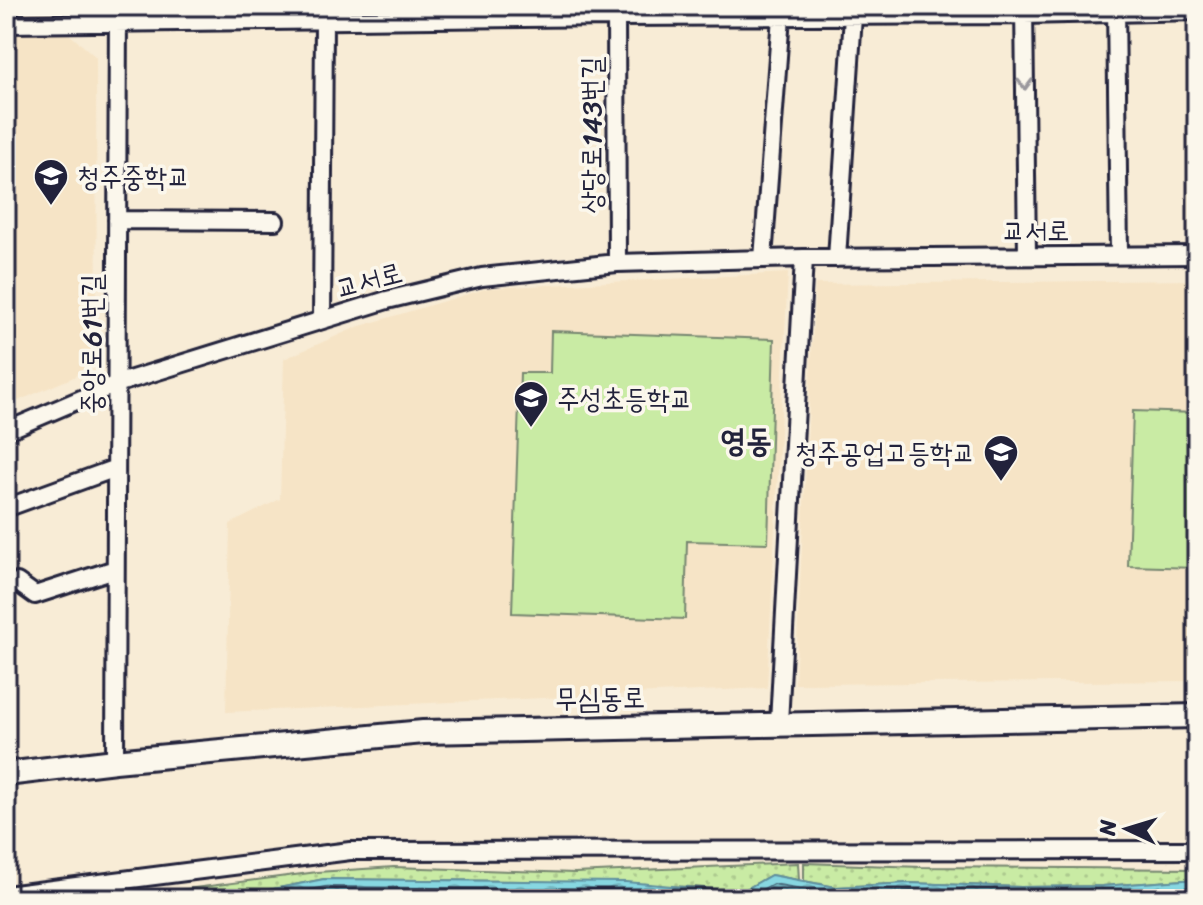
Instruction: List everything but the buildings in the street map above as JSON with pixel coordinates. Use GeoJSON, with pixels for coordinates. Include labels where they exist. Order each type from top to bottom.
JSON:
{"type":"FeatureCollection","features":[{"type":"Feature","properties":{"kind":"main road","name":"무심동로"},"geometry":{"type":"LineString","coordinates":[[6,774],[423,732],[1197,716]]}},
{"type":"Feature","properties":{"kind":"street","name":"중앙로61번길"},"geometry":{"type":"LineString","coordinates":[[115,761],[118,6]]}},
{"type":"Feature","properties":{"kind":"street"},"geometry":{"type":"LineString","coordinates":[[6,24],[324,21],[616,11],[781,16],[1116,9],[1197,11]]}},
{"type":"Feature","properties":{"kind":"street"},"geometry":{"type":"LineString","coordinates":[[1116,9],[1119,255]]}},
{"type":"Feature","properties":{"kind":"street","name":"상당로143번길"},"geometry":{"type":"LineString","coordinates":[[616,11],[617,263]]}},
{"type":"Feature","properties":{"kind":"street"},"geometry":{"type":"LineString","coordinates":[[1024,11],[1027,256]]}},
{"type":"Feature","properties":{"kind":"street"},"geometry":{"type":"LineString","coordinates":[[763,259],[781,16]]}},
{"type":"Feature","properties":{"kind":"street"},"geometry":{"type":"LineString","coordinates":[[837,258],[853,16]]}},
{"type":"Feature","properties":{"kind":"street"},"geometry":{"type":"LineString","coordinates":[[322,320],[324,21]]}},
{"type":"Feature","properties":{"kind":"street"},"geometry":{"type":"LineString","coordinates":[[117,220],[275,221]]}},
{"type":"Feature","properties":{"kind":"street","name":"교서로"},"geometry":{"type":"LineString","coordinates":[[6,431],[116,384],[322,320],[482,277],[617,263],[804,258],[1197,255]]}},
{"type":"Feature","properties":{"kind":"street"},"geometry":{"type":"LineString","coordinates":[[779,723],[804,258]]}},
{"type":"Feature","properties":{"kind":"street"},"geometry":{"type":"LineString","coordinates":[[6,508],[116,468]]}},
{"type":"Feature","properties":{"kind":"street"},"geometry":{"type":"LineString","coordinates":[[6,584],[17,582],[35,595],[115,569]]}},
{"type":"Feature","properties":{"kind":"street"},"geometry":{"type":"LineString","coordinates":[[6,895],[350,851],[1197,850]]}},
{"type":"Feature","properties":{"kind":"shaded area","name":"청주중학교"},"geometry":{"type":"Polygon","coordinates":[[[68,33],[96,57],[97,357],[74,377],[6,406],[6,34],[68,33]]]}},
{"type":"Feature","properties":{"kind":"shaded area","name":"주성초등학교"},"geometry":{"type":"Polygon","coordinates":[[[788,273],[767,688],[226,712],[230,524],[280,499],[284,359],[357,327],[488,288],[788,273]]]}},
{"type":"Feature","properties":{"kind":"shaded area","name":"청주공업고등학교"},"geometry":{"type":"Polygon","coordinates":[[[1197,280],[1197,681],[795,684],[815,284],[1197,280]]]}},
{"type":"Feature","properties":{"kind":"green space"},"geometry":{"type":"Polygon","coordinates":[[[551,331],[774,339],[768,543],[687,541],[685,619],[512,613],[520,373],[550,373],[551,331]]]}},
{"type":"Feature","properties":{"kind":"green space"},"geometry":{"type":"Polygon","coordinates":[[[1133,411],[1197,413],[1197,568],[1128,566],[1133,411]]]}},
{"type":"Feature","properties":{"kind":"green space"},"geometry":{"type":"Polygon","coordinates":[[[798,863],[799,880],[771,875],[741,892],[694,887],[523,881],[324,879],[253,893],[214,894],[193,899],[134,899],[134,896],[317,872],[394,867],[575,873],[798,863]]]}},
{"type":"Feature","properties":{"kind":"green space"},"geometry":{"type":"Polygon","coordinates":[[[804,863],[1197,869],[1197,879],[1102,886],[909,883],[836,887],[804,881],[804,863]]]}},
{"type":"Feature","properties":{"kind":"water"},"geometry":{"type":"Polygon","coordinates":[[[771,875],[836,887],[909,883],[1102,886],[1197,879],[1197,899],[191,899],[214,894],[253,893],[324,879],[626,882],[741,892],[771,875]]]}},
{"type":"Feature","properties":{"kind":"place","name":"청주중학교"},"geometry":{"type":"Point","coordinates":[51,207]}},
{"type":"Feature","properties":{"kind":"place","name":"주성초등학교"},"geometry":{"type":"Point","coordinates":[531,429]}},
{"type":"Feature","properties":{"kind":"place","name":"청주공업고등학교"},"geometry":{"type":"Point","coordinates":[1001,483]}},
{"type":"Feature","properties":{"kind":"district","name":"영동"},"geometry":{"type":"Point","coordinates":[746,440]}}]}
